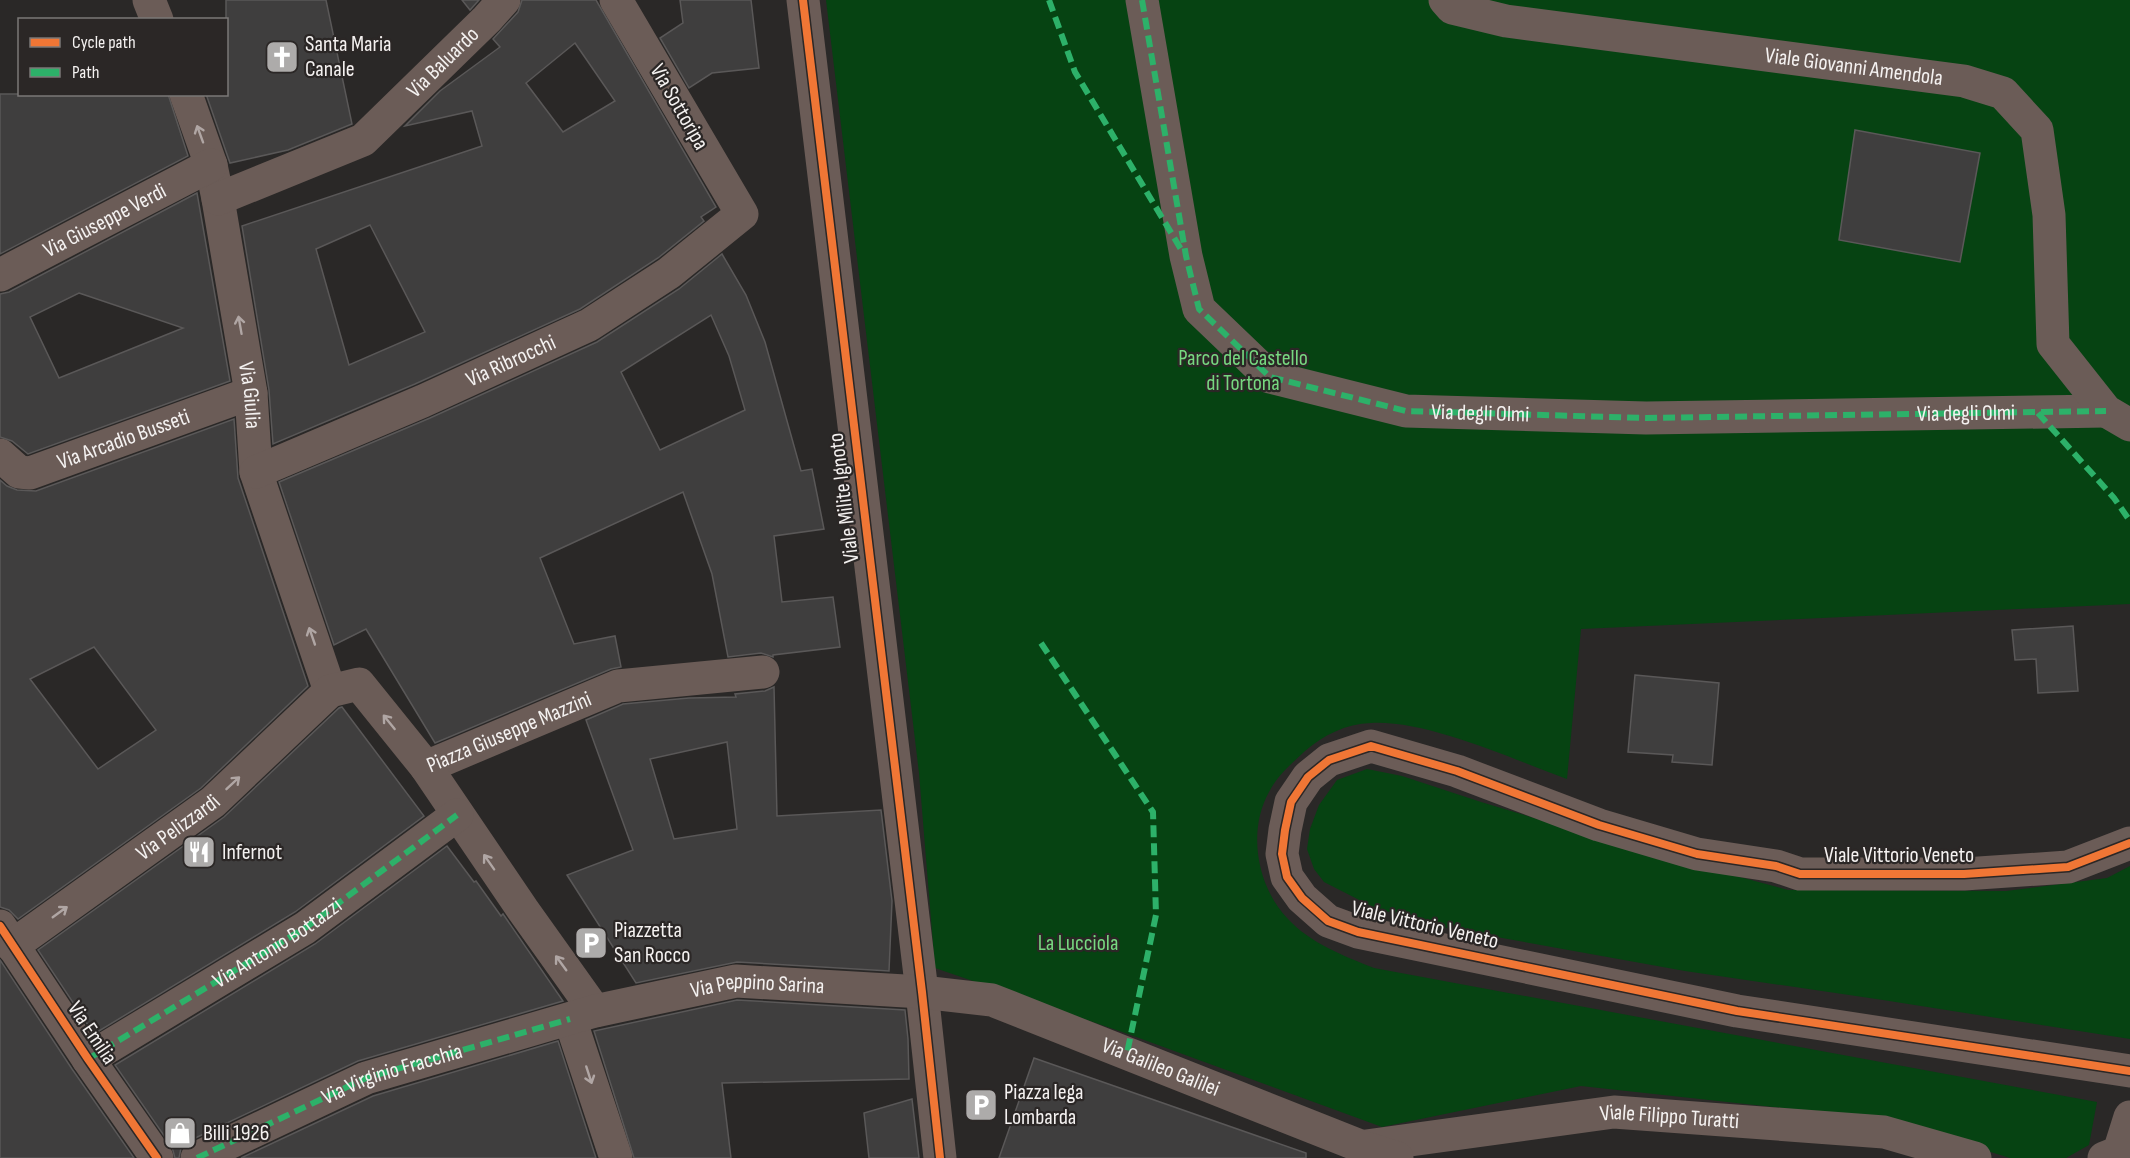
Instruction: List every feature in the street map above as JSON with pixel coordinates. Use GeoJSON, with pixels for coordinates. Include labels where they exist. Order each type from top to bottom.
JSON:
{"type":"FeatureCollection","features":[{"type":"Feature","properties":{"kind":"street"},"geometry":{"type":"LineString","coordinates":[[149,0],[156,18]]}},
{"type":"Feature","properties":{"kind":"street","name":"Via Baluardo"},"geometry":{"type":"LineString","coordinates":[[218,199],[363,140],[504,0]]}},
{"type":"Feature","properties":{"kind":"street","name":"Via Sottoripa"},"geometry":{"type":"LineString","coordinates":[[616,0],[742,214]]}},
{"type":"Feature","properties":{"kind":"street","name":"Viale Milite Ignoto"},"geometry":{"type":"LineString","coordinates":[[802,0],[922,992]]}},
{"type":"Feature","properties":{"kind":"street","name":"Via degli Olmi"},"geometry":{"type":"LineString","coordinates":[[1142,0],[1186,256],[1199,309],[1270,377],[1406,411],[1646,418],[2118,418]]}},
{"type":"Feature","properties":{"kind":"street","name":"Viale Giovanni Amendola"},"geometry":{"type":"LineString","coordinates":[[1445,0],[1452,8],[1506,21],[1964,81],[2003,93],[2037,130],[2049,215],[2053,344],[2118,418]]}},
{"type":"Feature","properties":{"kind":"street","name":"Via Giulia"},"geometry":{"type":"LineString","coordinates":[[187,96],[212,165],[251,393],[256,472],[330,691]]}},
{"type":"Feature","properties":{"kind":"street","name":"Via Giuseppe Verdi"},"geometry":{"type":"LineString","coordinates":[[0,275],[212,165]]}},
{"type":"Feature","properties":{"kind":"street","name":"Via Ribrocchi"},"geometry":{"type":"LineString","coordinates":[[256,472],[423,401],[589,325],[669,273],[742,214]]}},
{"type":"Feature","properties":{"kind":"street","name":"Via Arcadio Busseti"},"geometry":{"type":"LineString","coordinates":[[0,455],[19,472],[30,473],[251,393]]}},
{"type":"Feature","properties":{"kind":"street","name":"Piazza Giuseppe Mazzini"},"geometry":{"type":"LineString","coordinates":[[616,1158],[583,1015],[523,910],[426,767],[618,686],[763,672]]}},
{"type":"Feature","properties":{"kind":"street"},"geometry":{"type":"LineString","coordinates":[[330,691],[359,684],[426,767]]}},
{"type":"Feature","properties":{"kind":"street","name":"Via Pelizzardi"},"geometry":{"type":"LineString","coordinates":[[6,936],[213,802],[330,691]]}},
{"type":"Feature","properties":{"kind":"street","name":"Viale Vittorio Veneto"},"geometry":{"type":"LineString","coordinates":[[2130,843],[2068,867],[1964,874],[1800,874],[1776,866],[1697,854],[1599,825],[1457,771],[1371,746],[1329,760],[1308,777],[1292,802],[1282,854],[1287,877],[1302,898],[1328,921],[1358,932],[1737,1011],[2130,1071]]}},
{"type":"Feature","properties":{"kind":"street","name":"Via Antonio Bottazzi"},"geometry":{"type":"LineString","coordinates":[[88,1059],[305,928],[457,815]]}},
{"type":"Feature","properties":{"kind":"street","name":"Via Emilia"},"geometry":{"type":"LineString","coordinates":[[6,936],[157,1158]]}},
{"type":"Feature","properties":{"kind":"street","name":"Via Peppino Sarina"},"geometry":{"type":"LineString","coordinates":[[583,1015],[736,981],[922,992]]}},
{"type":"Feature","properties":{"kind":"street"},"geometry":{"type":"LineString","coordinates":[[922,992],[940,1158]]}},
{"type":"Feature","properties":{"kind":"street","name":"Via Galileo Galilei"},"geometry":{"type":"LineString","coordinates":[[922,992],[993,1000],[1396,1158]]}},
{"type":"Feature","properties":{"kind":"street","name":"Via Virginio Fracchia"},"geometry":{"type":"LineString","coordinates":[[197,1158],[366,1078],[583,1015]]}},
{"type":"Feature","properties":{"kind":"street","name":"Viale Filippo Turatti"},"geometry":{"type":"LineString","coordinates":[[1363,1146],[1614,1112],[1884,1132],[1975,1158]]}},
{"type":"Feature","properties":{"kind":"street"},"geometry":{"type":"LineString","coordinates":[[2104,1158],[2119,1152],[2130,1117]]}},
{"type":"Feature","properties":{"kind":"green space","name":"Parco del Castello di Tortona"},"geometry":{"type":"Polygon","coordinates":[[[826,0],[2130,0],[2130,604],[1581,629],[1567,779],[1444,734],[1394,724],[1361,724],[1335,731],[1320,740],[1280,775],[1262,807],[1257,841],[1263,875],[1269,891],[1277,906],[1288,919],[1317,942],[1374,968],[2097,1102],[2089,1145],[2066,1158],[2010,1158],[1884,1119],[1581,1086],[1382,1127],[1128,1034],[935,968],[919,773],[826,0]]]}},
{"type":"Feature","properties":{"kind":"green space"},"geometry":{"type":"Polygon","coordinates":[[[1367,769],[1402,776],[1643,851],[1788,890],[2006,891],[2107,878],[2130,866],[2130,1039],[1685,971],[1441,927],[1375,908],[1324,882],[1314,869],[1307,849],[1310,829],[1319,805],[1337,780],[1367,769]]]}},
{"type":"Feature","properties":{"kind":"building","name":"Santa Maria Canale"},"geometry":{"type":"Polygon","coordinates":[[[226,0],[326,0],[352,124],[288,150],[230,163],[207,96],[228,96],[228,18],[226,18],[226,0]]]}},
{"type":"Feature","properties":{"kind":"building"},"geometry":{"type":"Polygon","coordinates":[[[462,0],[479,0],[470,10],[462,0]]]}},
{"type":"Feature","properties":{"kind":"building"},"geometry":{"type":"Polygon","coordinates":[[[522,0],[596,0],[716,207],[701,217],[704,221],[658,258],[580,309],[415,384],[273,444],[269,390],[242,226],[482,146],[472,111],[405,126],[440,91],[500,47],[493,39],[518,12],[522,0]],[[575,43],[526,83],[563,132],[615,101],[575,43]],[[370,225],[316,249],[349,365],[425,332],[370,225]]]}},
{"type":"Feature","properties":{"kind":"building"},"geometry":{"type":"Polygon","coordinates":[[[680,0],[751,0],[759,68],[712,73],[689,88],[660,38],[683,23],[680,0]]]}},
{"type":"Feature","properties":{"kind":"building"},"geometry":{"type":"Polygon","coordinates":[[[0,94],[169,96],[188,156],[0,254],[0,94]]]}},
{"type":"Feature","properties":{"kind":"building"},"geometry":{"type":"Polygon","coordinates":[[[1855,130],[1980,153],[1960,262],[1839,240],[1855,130]]]}},
{"type":"Feature","properties":{"kind":"building"},"geometry":{"type":"Polygon","coordinates":[[[197,193],[230,381],[28,454],[12,441],[0,437],[0,294],[9,292],[197,193]],[[79,293],[30,317],[59,378],[183,328],[79,293]]]}},
{"type":"Feature","properties":{"kind":"building"},"geometry":{"type":"Polygon","coordinates":[[[722,254],[746,295],[765,342],[801,471],[812,469],[824,529],[774,536],[782,602],[833,597],[840,647],[773,655],[773,657],[761,653],[728,657],[712,574],[683,492],[540,558],[574,644],[615,636],[621,667],[611,669],[435,743],[366,629],[334,645],[279,482],[430,418],[597,342],[679,289],[722,254]],[[711,315],[621,372],[660,450],[745,410],[729,356],[711,315]]]}},
{"type":"Feature","properties":{"kind":"building"},"geometry":{"type":"Polygon","coordinates":[[[234,419],[238,478],[308,686],[201,788],[18,919],[9,910],[0,907],[0,480],[17,490],[36,491],[234,419]],[[94,647],[30,679],[98,769],[156,730],[94,647]]]}},
{"type":"Feature","properties":{"kind":"building"},"geometry":{"type":"Polygon","coordinates":[[[2073,626],[2078,691],[2038,693],[2036,659],[2015,660],[2012,630],[2073,626]]]}},
{"type":"Feature","properties":{"kind":"building"},"geometry":{"type":"Polygon","coordinates":[[[1635,675],[1719,683],[1712,765],[1672,762],[1673,755],[1628,752],[1635,675]]]}},
{"type":"Feature","properties":{"kind":"building"},"geometry":{"type":"Polygon","coordinates":[[[774,687],[777,816],[881,810],[892,901],[889,971],[737,962],[636,983],[567,875],[633,850],[586,720],[623,704],[689,698],[736,697],[735,694],[765,691],[774,687]],[[727,742],[650,759],[674,839],[737,829],[727,742]]]}},
{"type":"Feature","properties":{"kind":"building"},"geometry":{"type":"Polygon","coordinates":[[[342,707],[424,816],[295,912],[94,1034],[38,950],[224,817],[342,707]]]}},
{"type":"Feature","properties":{"kind":"building"},"geometry":{"type":"Polygon","coordinates":[[[447,846],[501,916],[503,914],[563,1001],[358,1061],[189,1141],[181,1148],[179,1158],[175,1158],[172,1147],[115,1065],[315,944],[447,846]]]}},
{"type":"Feature","properties":{"kind":"building"},"geometry":{"type":"Polygon","coordinates":[[[0,960],[72,1069],[134,1158],[0,1158],[0,960]]]}},
{"type":"Feature","properties":{"kind":"building"},"geometry":{"type":"Polygon","coordinates":[[[737,1000],[905,1010],[909,1079],[722,1083],[731,1158],[634,1158],[594,1031],[737,1000]]]}},
{"type":"Feature","properties":{"kind":"building"},"geometry":{"type":"Polygon","coordinates":[[[558,1041],[596,1158],[241,1158],[373,1096],[558,1041]]]}},
{"type":"Feature","properties":{"kind":"building"},"geometry":{"type":"Polygon","coordinates":[[[1034,1058],[1306,1153],[1306,1158],[999,1158],[1034,1058]]]}},
{"type":"Feature","properties":{"kind":"building"},"geometry":{"type":"Polygon","coordinates":[[[912,1099],[919,1158],[869,1158],[864,1113],[912,1099]]]}},
{"type":"Feature","properties":{"kind":"marked path"},"geometry":{"type":"LineString","coordinates":[[1049,0],[1075,72],[1182,251]]}},
{"type":"Feature","properties":{"kind":"marked path"},"geometry":{"type":"LineString","coordinates":[[1142,0],[1186,256],[1199,309],[1270,377],[1406,411],[1646,418],[2106,411]]}},
{"type":"Feature","properties":{"kind":"marked path"},"geometry":{"type":"LineString","coordinates":[[2038,413],[2114,498],[2130,521]]}},
{"type":"Feature","properties":{"kind":"marked path"},"geometry":{"type":"LineString","coordinates":[[1041,643],[1153,812],[1156,915],[1127,1053]]}},
{"type":"Feature","properties":{"kind":"marked path"},"geometry":{"type":"LineString","coordinates":[[88,1059],[305,928],[457,815]]}},
{"type":"Feature","properties":{"kind":"marked path"},"geometry":{"type":"LineString","coordinates":[[197,1158],[366,1078],[570,1019]]}},
{"type":"Feature","properties":{"kind":"cycle path"},"geometry":{"type":"LineString","coordinates":[[803,0],[940,1158]]}},
{"type":"Feature","properties":{"kind":"cycle path"},"geometry":{"type":"LineString","coordinates":[[2130,843],[2068,867],[1964,874],[1800,874],[1776,866],[1697,854],[1599,825],[1457,771],[1371,746],[1329,760],[1308,777],[1291,802],[1282,854],[1287,877],[1302,898],[1328,921],[1358,932],[1737,1011],[2130,1071]]}},
{"type":"Feature","properties":{"kind":"cycle path"},"geometry":{"type":"LineString","coordinates":[[0,926],[157,1158]]}},
{"type":"Feature","properties":{"kind":"place","name":"Santa Maria Canale"},"geometry":{"type":"Point","coordinates":[282,57]}},
{"type":"Feature","properties":{"kind":"place","name":"Infernot"},"geometry":{"type":"Point","coordinates":[199,852]}},
{"type":"Feature","properties":{"kind":"place","name":"Piazzetta San Rocco"},"geometry":{"type":"Point","coordinates":[591,943]}},
{"type":"Feature","properties":{"kind":"place","name":"Piazza lega Lombarda"},"geometry":{"type":"Point","coordinates":[981,1105]}},
{"type":"Feature","properties":{"kind":"place","name":"Billi 1926"},"geometry":{"type":"Point","coordinates":[180,1133]}},
{"type":"Feature","properties":{"kind":"park label","name":"La Lucciola"},"geometry":{"type":"Point","coordinates":[1078,943]}}]}
